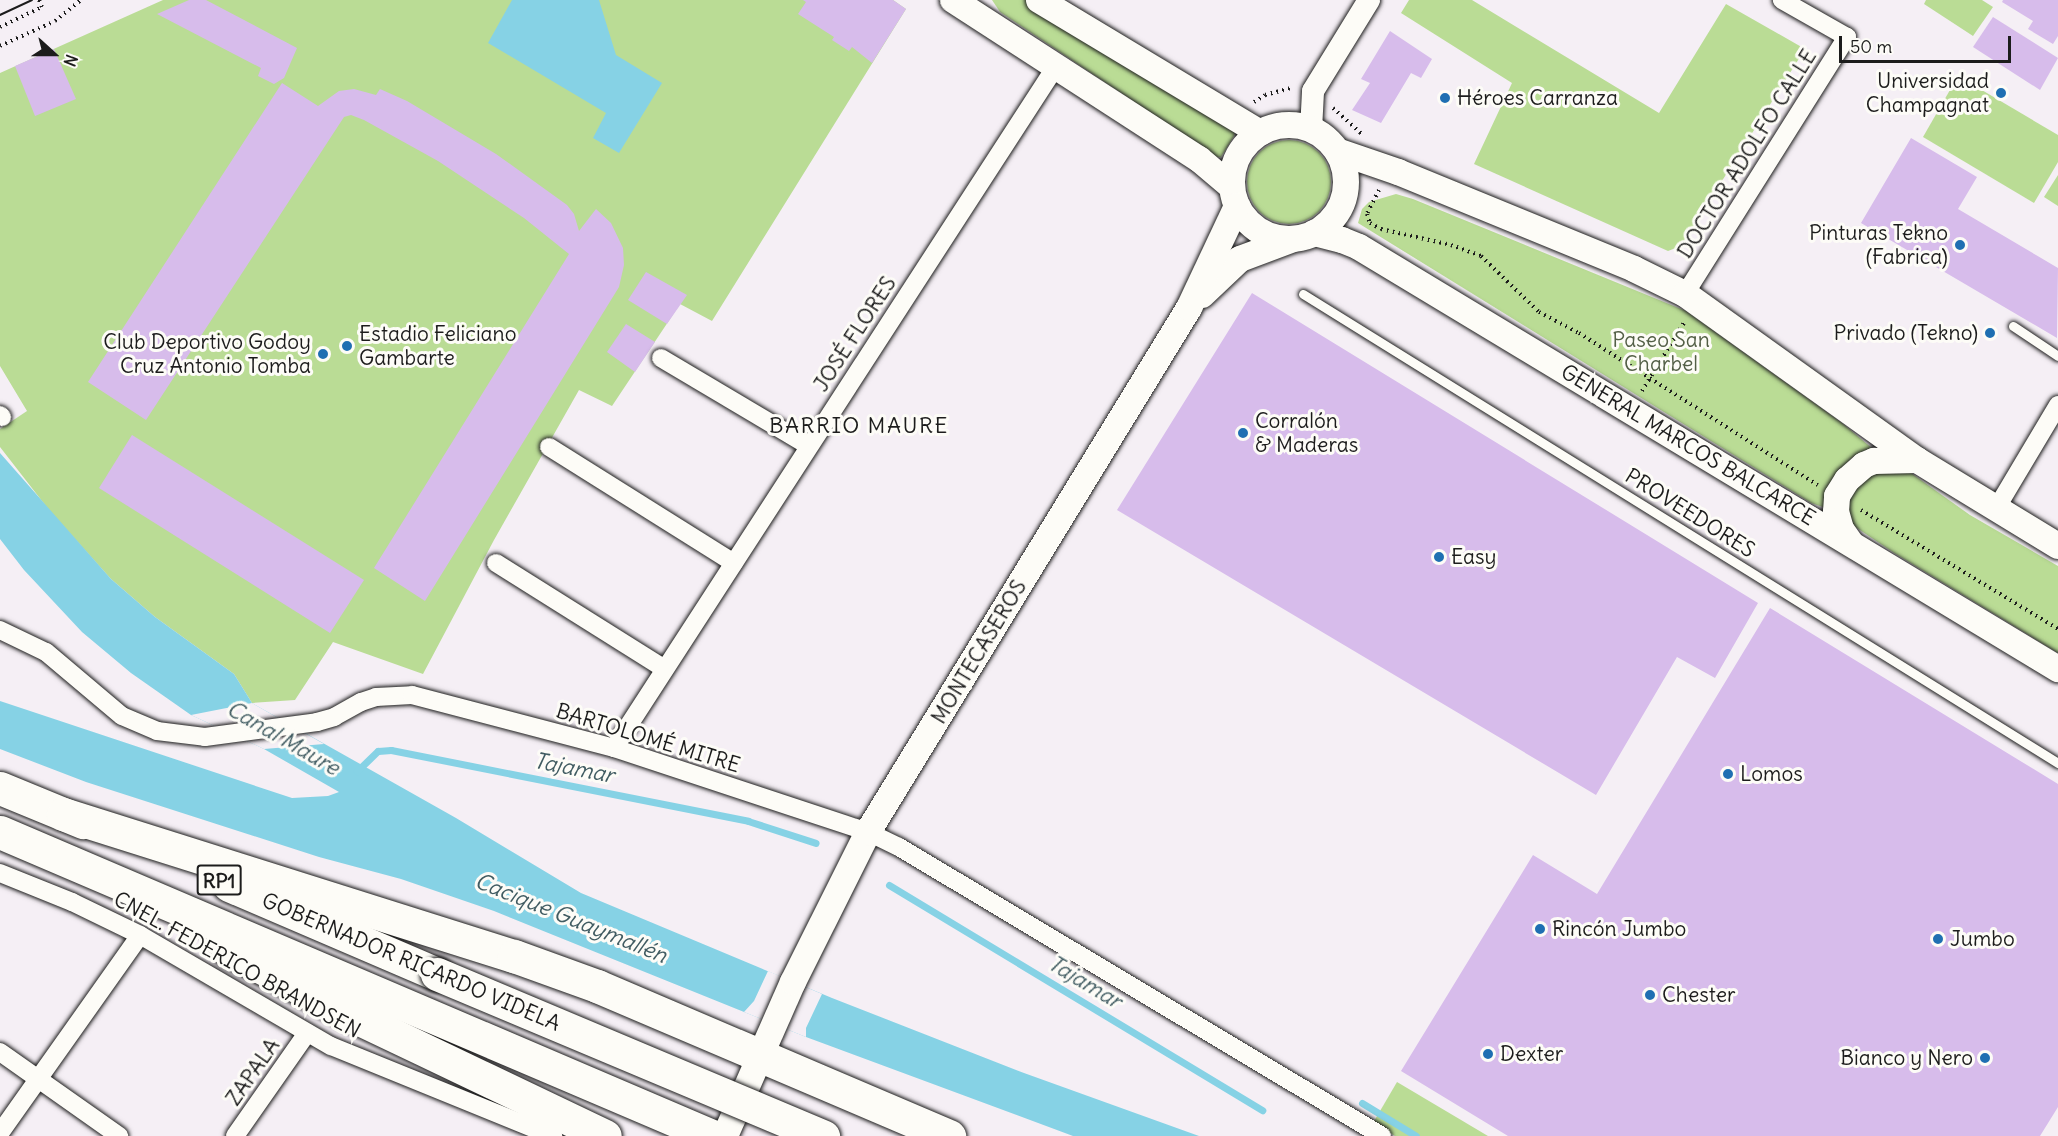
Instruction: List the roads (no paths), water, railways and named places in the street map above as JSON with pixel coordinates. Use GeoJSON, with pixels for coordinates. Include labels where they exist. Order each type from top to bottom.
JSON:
{"type":"FeatureCollection","features":[{"type":"Feature","properties":{"kind":"highway","name":"GOBERNADOR RICARDO VIDELA"},"geometry":{"type":"LineString","coordinates":[[0,788],[823,1136]]}},
{"type":"Feature","properties":{"kind":"highway"},"geometry":{"type":"LineString","coordinates":[[63,814],[514,956],[597,986],[949,1136]]}},
{"type":"Feature","properties":{"kind":"highway","name":"GOBERNADOR RICARDO VIDELA"},"geometry":{"type":"LineString","coordinates":[[0,832],[712,1136]]}},
{"type":"Feature","properties":{"kind":"highway"},"geometry":{"type":"LineString","coordinates":[[65,860],[293,986],[605,1136]]}},
{"type":"Feature","properties":{"kind":"main road"},"geometry":{"type":"LineString","coordinates":[[1039,0],[1260,133]]}},
{"type":"Feature","properties":{"kind":"main road"},"geometry":{"type":"LineString","coordinates":[[955,1],[1199,159],[1235,197],[1244,217],[1263,232],[1304,236],[1333,218],[1343,198],[1345,171],[1337,151],[1323,137],[1311,130],[1285,125],[1260,133],[1244,147],[1237,159],[1235,197]]}},
{"type":"Feature","properties":{"kind":"main road"},"geometry":{"type":"LineString","coordinates":[[1337,151],[1389,168],[1634,269],[1691,298],[1917,460],[2058,546]]}},
{"type":"Feature","properties":{"kind":"main road","name":"MONTECASEROS"},"geometry":{"type":"LineString","coordinates":[[725,1136],[784,1003],[868,832],[1189,308],[1235,197]]}},
{"type":"Feature","properties":{"kind":"main road","name":"MONTECASEROS"},"geometry":{"type":"LineString","coordinates":[[1189,308],[1240,259],[1304,236]]}},
{"type":"Feature","properties":{"kind":"main road","name":"GENERAL MARCOS BALCARCE"},"geometry":{"type":"LineString","coordinates":[[1304,236],[1342,240],[1359,247],[2058,669]]}},
{"type":"Feature","properties":{"kind":"main road"},"geometry":{"type":"LineString","coordinates":[[1850,542],[1838,521],[1837,496],[1847,480],[1864,465],[1874,461],[1917,460]]}},
{"type":"Feature","properties":{"kind":"street"},"geometry":{"type":"LineString","coordinates":[[1311,130],[1313,91],[1369,0]]}},
{"type":"Feature","properties":{"kind":"street","name":"DOCTOR ADOLFO CALLE"},"geometry":{"type":"LineString","coordinates":[[1691,298],[1847,37],[1782,0]]}},
{"type":"Feature","properties":{"kind":"street","name":"JOSÉ FLORES"},"geometry":{"type":"LineString","coordinates":[[614,748],[1056,66]]}},
{"type":"Feature","properties":{"kind":"street"},"geometry":{"type":"LineString","coordinates":[[661,358],[809,446]]}},
{"type":"Feature","properties":{"kind":"street"},"geometry":{"type":"LineString","coordinates":[[1996,509],[2058,405]]}},
{"type":"Feature","properties":{"kind":"street"},"geometry":{"type":"LineString","coordinates":[[549,447],[734,563]]}},
{"type":"Feature","properties":{"kind":"street"},"geometry":{"type":"LineString","coordinates":[[496,563],[665,669]]}},
{"type":"Feature","properties":{"kind":"street","name":"BARTOLOMÉ MITRE"},"geometry":{"type":"LineString","coordinates":[[0,630],[46,652],[122,716],[142,726],[179,735],[205,737],[291,726],[334,717],[361,702],[376,697],[412,695],[614,748],[868,832],[899,847],[1382,1136]]}},
{"type":"Feature","properties":{"kind":"street","name":"CNEL. FEDERICO BRANDSEN"},"geometry":{"type":"LineString","coordinates":[[0,873],[72,902],[140,935],[331,1046],[553,1136]]}},
{"type":"Feature","properties":{"kind":"street"},"geometry":{"type":"LineString","coordinates":[[0,1133],[140,935]]}},
{"type":"Feature","properties":{"kind":"street","name":"ZAPALA"},"geometry":{"type":"LineString","coordinates":[[235,1136],[307,1033]]}},
{"type":"Feature","properties":{"kind":"street"},"geometry":{"type":"LineString","coordinates":[[0,1052],[119,1136]]}},
{"type":"Feature","properties":{"kind":"lane","name":"PROVEEDORES"},"geometry":{"type":"LineString","coordinates":[[1303,294],[2058,763]]}},
{"type":"Feature","properties":{"kind":"lane"},"geometry":{"type":"LineString","coordinates":[[2013,326],[2058,356]]}},
{"type":"Feature","properties":{"kind":"water"},"geometry":{"type":"Polygon","coordinates":[[[512,0],[599,0],[616,55],[662,83],[619,153],[593,138],[606,113],[488,43],[512,0]]]}},
{"type":"Feature","properties":{"kind":"water"},"geometry":{"type":"Polygon","coordinates":[[[0,453],[111,579],[155,617],[234,674],[252,703],[456,818],[581,893],[832,998],[1024,1073],[1199,1136],[1073,1136],[806,1037],[494,911],[401,879],[319,857],[86,782],[0,749],[0,701],[292,798],[328,796],[339,792],[264,749],[191,715],[131,673],[82,632],[24,570],[0,539],[0,453]]]}},
{"type":"Feature","properties":{"kind":"waterway","name":"Tajamar"},"geometry":{"type":"LineString","coordinates":[[357,771],[378,751],[391,750],[748,821],[816,843]]}},
{"type":"Feature","properties":{"kind":"waterway","name":"Tajamar"},"geometry":{"type":"LineString","coordinates":[[889,885],[1262,1110]]}},
{"type":"Feature","properties":{"kind":"waterway","name":"Tajamar"},"geometry":{"type":"LineString","coordinates":[[1362,1103],[1416,1136]]}},
{"type":"Feature","properties":{"kind":"tram line"},"geometry":{"type":"LineString","coordinates":[[0,15],[32,0]]}},
{"type":"Feature","properties":{"kind":"place","name":"Universidad Champagnat"},"geometry":{"type":"Point","coordinates":[2001,93]}},
{"type":"Feature","properties":{"kind":"place","name":"Héroes Carranza"},"geometry":{"type":"Point","coordinates":[1445,98]}},
{"type":"Feature","properties":{"kind":"place","name":"Pinturas Tekno (Fabrica)"},"geometry":{"type":"Point","coordinates":[1960,245]}},
{"type":"Feature","properties":{"kind":"place","name":"Privado (Tekno)"},"geometry":{"type":"Point","coordinates":[1990,333]}},
{"type":"Feature","properties":{"kind":"place","name":"Estadio Feliciano Gambarte"},"geometry":{"type":"Point","coordinates":[347,346]}},
{"type":"Feature","properties":{"kind":"place","name":"Club Deportivo Godoy Cruz Antonio Tomba"},"geometry":{"type":"Point","coordinates":[323,354]}},
{"type":"Feature","properties":{"kind":"place","name":"Corralón & Maderas"},"geometry":{"type":"Point","coordinates":[1243,433]}},
{"type":"Feature","properties":{"kind":"place","name":"Easy"},"geometry":{"type":"Point","coordinates":[1439,557]}},
{"type":"Feature","properties":{"kind":"place","name":"Lomos"},"geometry":{"type":"Point","coordinates":[1728,774]}},
{"type":"Feature","properties":{"kind":"place","name":"Rincón Jumbo"},"geometry":{"type":"Point","coordinates":[1540,929]}},
{"type":"Feature","properties":{"kind":"place","name":"Jumbo"},"geometry":{"type":"Point","coordinates":[1938,939]}},
{"type":"Feature","properties":{"kind":"place","name":"Chester"},"geometry":{"type":"Point","coordinates":[1650,995]}},
{"type":"Feature","properties":{"kind":"place","name":"Dexter"},"geometry":{"type":"Point","coordinates":[1488,1054]}},
{"type":"Feature","properties":{"kind":"place","name":"Bianco y Nero"},"geometry":{"type":"Point","coordinates":[1985,1058]}},
{"type":"Feature","properties":{"kind":"district","name":"BARRIO MAURE"},"geometry":{"type":"Point","coordinates":[859,426]}},
{"type":"Feature","properties":{"kind":"park label","name":"Paseo San Charbel"},"geometry":{"type":"Point","coordinates":[1661,352]}},
{"type":"Feature","properties":{"kind":"water label","name":"Canal Maure"},"geometry":{"type":"Point","coordinates":[283,738]}},
{"type":"Feature","properties":{"kind":"water label","name":"Cacique Guaymallén"},"geometry":{"type":"Point","coordinates":[571,918]}}]}
